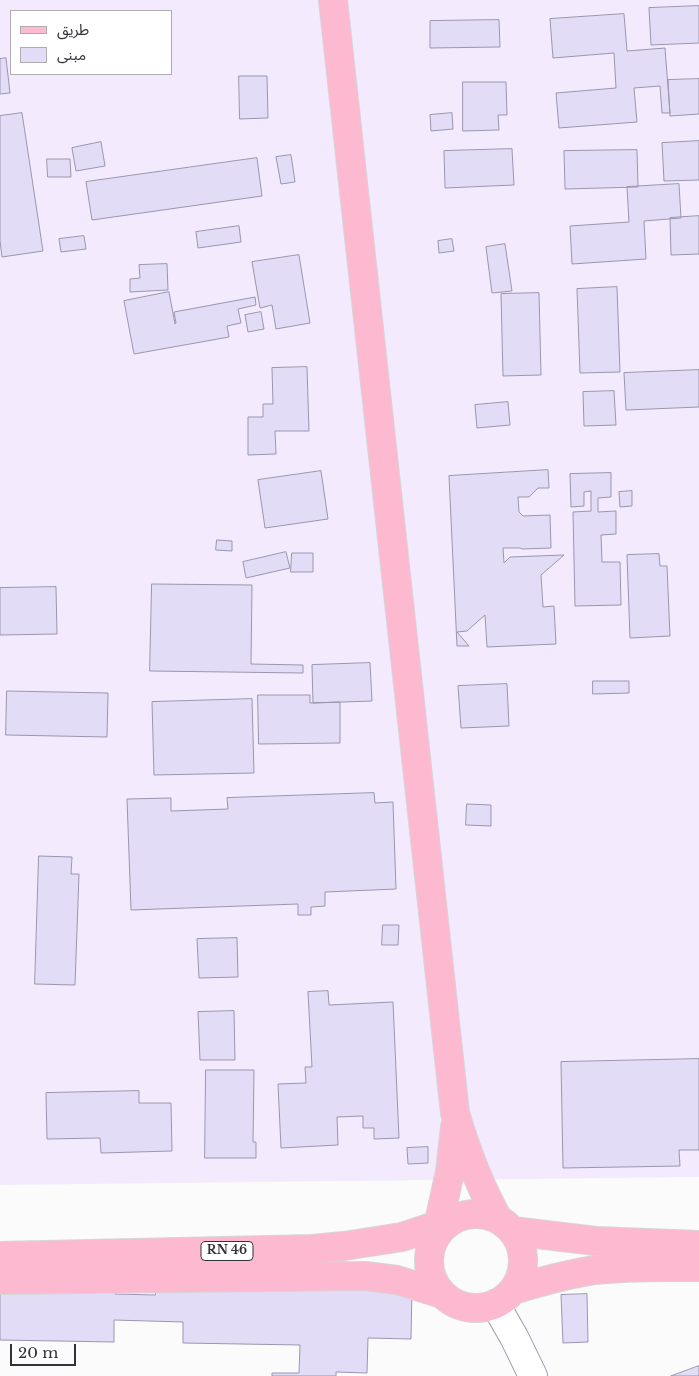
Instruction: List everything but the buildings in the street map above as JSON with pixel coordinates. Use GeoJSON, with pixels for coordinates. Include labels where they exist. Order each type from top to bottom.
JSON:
{"type":"FeatureCollection","features":[{"type":"Feature","properties":{"kind":"main road"},"geometry":{"type":"LineString","coordinates":[[333,0],[456,1113],[469,1157],[487,1199],[520,1245],[523,1261],[521,1276],[504,1297]]}},
{"type":"Feature","properties":{"kind":"main road"},"geometry":{"type":"LineString","coordinates":[[456,1113],[442,1227],[430,1246],[428,1259],[429,1272],[434,1284],[453,1303],[467,1308],[481,1308],[504,1297],[566,1275],[594,1270],[699,1267]]}},
{"type":"Feature","properties":{"kind":"main road"},"geometry":{"type":"LineString","coordinates":[[442,1227],[465,1215],[482,1214],[505,1225],[551,1236],[605,1241],[699,1245]]}},
{"type":"Feature","properties":{"kind":"main road","name":"RN 46"},"geometry":{"type":"LineString","coordinates":[[0,1256],[328,1248],[402,1237],[442,1227]]}},
{"type":"Feature","properties":{"kind":"main road","name":"RN 46"},"geometry":{"type":"LineString","coordinates":[[0,1280],[365,1276],[398,1280],[442,1294]]}},
{"type":"Feature","properties":{"kind":"street"},"geometry":{"type":"LineString","coordinates":[[504,1297],[514,1337],[533,1376]]}},
{"type":"Feature","properties":{"kind":"shaded area"},"geometry":{"type":"Polygon","coordinates":[[[0,0],[699,0],[699,1177],[0,1185],[0,0]]]}}]}
